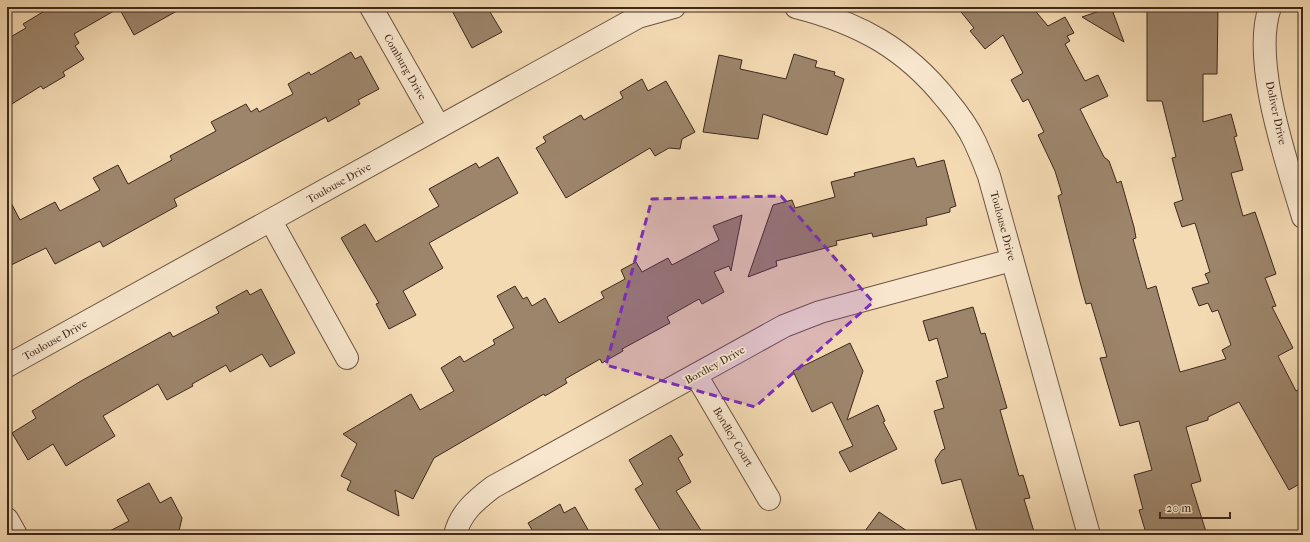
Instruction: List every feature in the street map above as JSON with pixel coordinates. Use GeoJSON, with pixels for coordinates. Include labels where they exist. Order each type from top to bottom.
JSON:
{"type":"FeatureCollection","features":[{"type":"Feature","properties":{"kind":"street","name":"Comburg Drive"},"geometry":{"type":"LineString","coordinates":[[371,7],[439,128]]}},
{"type":"Feature","properties":{"kind":"street","name":"Toulouse Drive"},"geometry":{"type":"LineString","coordinates":[[7,366],[638,17],[674,7]]}},
{"type":"Feature","properties":{"kind":"street","name":"Toulouse Drive"},"geometry":{"type":"LineString","coordinates":[[796,7],[830,16],[867,32],[901,53],[931,80],[956,111],[975,141],[989,176],[1089,535]]}},
{"type":"Feature","properties":{"kind":"street","name":"Doliver Drive"},"geometry":{"type":"LineString","coordinates":[[1270,7],[1266,17],[1264,48],[1270,93],[1280,136],[1303,217]]}},
{"type":"Feature","properties":{"kind":"street"},"geometry":{"type":"LineString","coordinates":[[271,221],[347,358]]}},
{"type":"Feature","properties":{"kind":"street","name":"Bordley Drive"},"geometry":{"type":"LineString","coordinates":[[455,535],[457,524],[475,500],[493,487],[784,326],[820,312],[1012,260]]}},
{"type":"Feature","properties":{"kind":"street","name":"Bordley Court"},"geometry":{"type":"LineString","coordinates":[[696,375],[770,499]]}},
{"type":"Feature","properties":{"kind":"street"},"geometry":{"type":"LineString","coordinates":[[7,519],[16,535]]}},
{"type":"Feature","properties":{"kind":"highlighted area"},"geometry":{"type":"Polygon","coordinates":[[[781,196],[873,302],[755,407],[606,365],[652,199],[781,196]]]}},
{"type":"Feature","properties":{"kind":"building"},"geometry":{"type":"Polygon","coordinates":[[[51,7],[184,7],[134,35],[119,8],[74,34],[79,43],[75,46],[84,59],[63,72],[65,76],[43,89],[41,86],[7,107],[7,39],[26,28],[23,24],[51,7]]]}},
{"type":"Feature","properties":{"kind":"building"},"geometry":{"type":"Polygon","coordinates":[[[450,7],[487,7],[502,32],[472,48],[450,7]]]}},
{"type":"Feature","properties":{"kind":"building"},"geometry":{"type":"Polygon","coordinates":[[[957,7],[1032,7],[1048,26],[1065,17],[1074,33],[1067,36],[1070,41],[1065,44],[1085,81],[1098,75],[1108,96],[1080,109],[1104,157],[1109,161],[1117,183],[1121,181],[1134,227],[1136,238],[1133,239],[1147,289],[1156,286],[1180,372],[1226,359],[1222,350],[1231,345],[1218,310],[1212,312],[1208,303],[1199,306],[1192,288],[1209,283],[1205,274],[1210,272],[1195,223],[1182,227],[1174,203],[1183,200],[1172,158],[1176,157],[1162,101],[1147,101],[1147,7],[1218,7],[1217,74],[1203,74],[1203,122],[1231,114],[1237,136],[1234,137],[1243,170],[1231,173],[1243,216],[1255,212],[1276,274],[1265,278],[1276,306],[1272,307],[1293,348],[1278,356],[1296,391],[1303,387],[1303,482],[1289,490],[1239,402],[1208,417],[1208,420],[1186,427],[1201,481],[1191,484],[1207,535],[1154,535],[1153,531],[1146,533],[1139,510],[1143,509],[1134,475],[1152,470],[1139,421],[1120,426],[1100,358],[1107,357],[1091,303],[1086,304],[1058,196],[1062,194],[1055,171],[1038,135],[1044,132],[1028,99],[1023,102],[1011,80],[1023,73],[1003,35],[985,49],[970,31],[974,28],[957,7]]]}},
{"type":"Feature","properties":{"kind":"building"},"geometry":{"type":"Polygon","coordinates":[[[1111,7],[1124,42],[1082,17],[1111,7]]]}},
{"type":"Feature","properties":{"kind":"building"},"geometry":{"type":"Polygon","coordinates":[[[351,52],[355,59],[361,56],[379,89],[358,100],[360,104],[328,122],[326,117],[174,199],[177,206],[103,247],[100,241],[55,264],[46,248],[7,267],[7,195],[20,220],[55,202],[60,211],[100,190],[93,178],[118,165],[128,184],[172,160],[170,156],[216,131],[211,122],[246,104],[251,112],[257,108],[259,112],[293,94],[288,84],[309,72],[311,75],[351,52]]]}},
{"type":"Feature","properties":{"kind":"building"},"geometry":{"type":"Polygon","coordinates":[[[794,54],[817,61],[815,67],[835,72],[834,75],[844,79],[827,135],[763,114],[758,139],[703,132],[719,55],[742,60],[740,69],[786,79],[794,54]]]}},
{"type":"Feature","properties":{"kind":"building"},"geometry":{"type":"Polygon","coordinates":[[[642,79],[648,91],[666,81],[695,132],[682,139],[680,149],[669,148],[655,156],[650,148],[566,198],[536,148],[546,142],[543,137],[581,115],[584,120],[623,98],[620,92],[642,79]]]}},
{"type":"Feature","properties":{"kind":"building"},"geometry":{"type":"Polygon","coordinates":[[[498,157],[518,193],[429,243],[443,268],[403,291],[416,315],[389,329],[376,304],[379,303],[341,238],[365,224],[376,242],[439,206],[429,189],[476,163],[479,168],[498,157]]]}},
{"type":"Feature","properties":{"kind":"building"},"geometry":{"type":"Polygon","coordinates":[[[914,158],[917,167],[944,160],[956,206],[950,208],[950,212],[926,218],[927,225],[873,237],[872,233],[836,241],[837,245],[776,261],[777,266],[748,277],[773,205],[792,200],[795,208],[835,197],[831,182],[855,176],[854,173],[914,158]]]}},
{"type":"Feature","properties":{"kind":"building"},"geometry":{"type":"Polygon","coordinates":[[[742,215],[731,271],[729,266],[714,272],[724,292],[702,304],[699,299],[667,317],[670,323],[622,349],[623,351],[602,363],[600,359],[565,379],[567,383],[545,396],[544,394],[434,458],[413,499],[395,490],[399,516],[347,490],[351,481],[341,476],[357,444],[343,434],[411,394],[420,410],[454,391],[441,368],[460,356],[464,362],[495,344],[493,340],[514,328],[497,296],[515,286],[523,299],[527,297],[532,306],[545,298],[559,323],[604,298],[601,292],[625,279],[621,270],[636,262],[642,272],[668,258],[672,265],[719,240],[713,226],[742,215]]]}},
{"type":"Feature","properties":{"kind":"building"},"geometry":{"type":"Polygon","coordinates":[[[261,289],[295,353],[270,367],[262,354],[230,372],[226,365],[192,384],[193,386],[167,400],[158,384],[103,416],[115,436],[66,466],[53,444],[28,460],[12,433],[36,418],[32,411],[81,381],[170,332],[173,337],[219,313],[216,307],[247,290],[250,295],[261,289]]]}},
{"type":"Feature","properties":{"kind":"building"},"geometry":{"type":"Polygon","coordinates":[[[973,307],[981,334],[985,333],[1007,408],[1000,410],[1019,476],[1023,475],[1030,498],[1024,499],[1035,535],[978,535],[961,479],[942,484],[935,460],[942,450],[945,449],[934,411],[944,408],[936,381],[948,377],[937,338],[929,341],[923,321],[973,307]]]}},
{"type":"Feature","properties":{"kind":"building"},"geometry":{"type":"Polygon","coordinates":[[[850,343],[863,371],[847,420],[878,405],[885,421],[883,422],[897,449],[850,472],[839,452],[853,446],[832,402],[812,412],[793,371],[850,343]]]}},
{"type":"Feature","properties":{"kind":"building"},"geometry":{"type":"Polygon","coordinates":[[[671,435],[683,455],[678,458],[691,482],[676,491],[704,535],[663,535],[635,489],[643,484],[629,460],[671,435]]]}},
{"type":"Feature","properties":{"kind":"building"},"geometry":{"type":"Polygon","coordinates":[[[149,483],[160,503],[171,497],[182,518],[178,535],[102,535],[129,521],[117,500],[149,483]]]}},
{"type":"Feature","properties":{"kind":"building"},"geometry":{"type":"Polygon","coordinates":[[[560,504],[564,513],[575,507],[591,535],[535,535],[528,523],[560,504]]]}},
{"type":"Feature","properties":{"kind":"building"},"geometry":{"type":"Polygon","coordinates":[[[879,512],[913,535],[862,535],[879,512]]]}}]}
